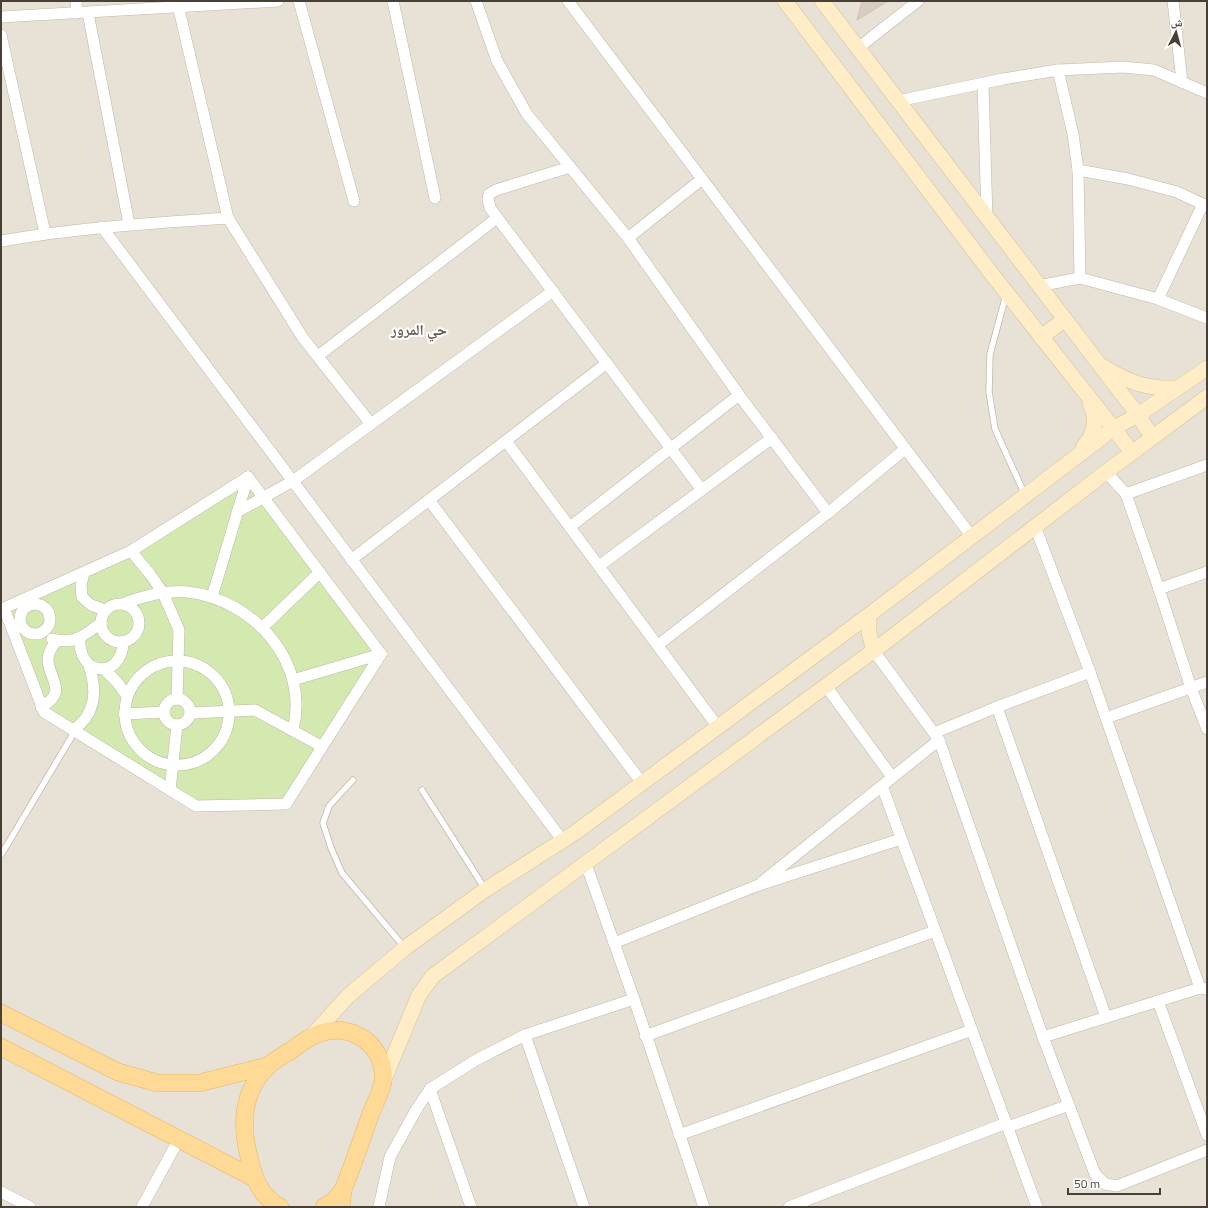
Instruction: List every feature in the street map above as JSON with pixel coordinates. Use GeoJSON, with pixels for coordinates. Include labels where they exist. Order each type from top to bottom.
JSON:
{"type":"FeatureCollection","features":[{"type":"Feature","properties":{"kind":"main road"},"geometry":{"type":"LineString","coordinates":[[785,1],[1006,292],[1132,452]]}},
{"type":"Feature","properties":{"kind":"main road"},"geometry":{"type":"LineString","coordinates":[[822,1],[1095,362],[1138,415],[1152,437]]}},
{"type":"Feature","properties":{"kind":"main road"},"geometry":{"type":"LineString","coordinates":[[1041,337],[1064,320]]}},
{"type":"Feature","properties":{"kind":"main road"},"geometry":{"type":"LineString","coordinates":[[1095,362],[1114,374],[1143,386],[1157,389],[1178,388]]}},
{"type":"Feature","properties":{"kind":"main road"},"geometry":{"type":"LineString","coordinates":[[310,1038],[348,996],[405,948],[486,890],[563,841],[870,615],[1114,428],[1138,415],[1207,368]]}},
{"type":"Feature","properties":{"kind":"main road"},"geometry":{"type":"LineString","coordinates":[[1069,463],[1088,442],[1095,422],[1093,411],[1082,388]]}},
{"type":"Feature","properties":{"kind":"main road"},"geometry":{"type":"LineString","coordinates":[[341,1207],[344,1190],[382,1082],[419,995],[433,976],[874,651],[1132,452],[1205,400]]}},
{"type":"Feature","properties":{"kind":"main road"},"geometry":{"type":"LineString","coordinates":[[870,615],[869,633],[874,651]]}},
{"type":"Feature","properties":{"kind":"main road"},"geometry":{"type":"LineString","coordinates":[[1,1013],[118,1072],[158,1082],[199,1083],[267,1066]]}},
{"type":"Feature","properties":{"kind":"main road"},"geometry":{"type":"LineString","coordinates":[[274,1205],[262,1193],[254,1178],[244,1135],[244,1112],[249,1095],[256,1080],[267,1066],[310,1038],[332,1030],[354,1034],[364,1039],[379,1056],[382,1082]]}},
{"type":"Feature","properties":{"kind":"main road"},"geometry":{"type":"LineString","coordinates":[[1,1047],[254,1178]]}},
{"type":"Feature","properties":{"kind":"main road"},"geometry":{"type":"LineString","coordinates":[[324,1207],[344,1190]]}},
{"type":"Feature","properties":{"kind":"street"},"geometry":{"type":"LineString","coordinates":[[76,1],[83,13],[130,224]]}},
{"type":"Feature","properties":{"kind":"street"},"geometry":{"type":"LineString","coordinates":[[1,17],[83,13],[178,4],[278,1]]}},
{"type":"Feature","properties":{"kind":"street"},"geometry":{"type":"LineString","coordinates":[[299,1],[354,201]]}},
{"type":"Feature","properties":{"kind":"street"},"geometry":{"type":"LineString","coordinates":[[393,1],[435,198]]}},
{"type":"Feature","properties":{"kind":"street"},"geometry":{"type":"LineString","coordinates":[[476,1],[497,61],[527,114],[628,238],[739,394],[828,513]]}},
{"type":"Feature","properties":{"kind":"street"},"geometry":{"type":"LineString","coordinates":[[568,1],[972,537]]}},
{"type":"Feature","properties":{"kind":"street"},"geometry":{"type":"LineString","coordinates":[[858,48],[906,5],[918,1]]}},
{"type":"Feature","properties":{"kind":"street"},"geometry":{"type":"LineString","coordinates":[[1173,1],[1182,82]]}},
{"type":"Feature","properties":{"kind":"street"},"geometry":{"type":"LineString","coordinates":[[178,4],[228,218],[303,338],[371,424]]}},
{"type":"Feature","properties":{"kind":"street"},"geometry":{"type":"LineString","coordinates":[[1,35],[45,233]]}},
{"type":"Feature","properties":{"kind":"street"},"geometry":{"type":"LineString","coordinates":[[898,101],[1058,70],[1124,67],[1154,70],[1207,93]]}},
{"type":"Feature","properties":{"kind":"street"},"geometry":{"type":"LineString","coordinates":[[1058,70],[1074,134],[1078,170],[1080,278]]}},
{"type":"Feature","properties":{"kind":"street"},"geometry":{"type":"LineString","coordinates":[[983,84],[987,219]]}},
{"type":"Feature","properties":{"kind":"street"},"geometry":{"type":"LineString","coordinates":[[570,167],[496,190],[489,194],[488,199],[490,208],[702,490]]}},
{"type":"Feature","properties":{"kind":"street"},"geometry":{"type":"LineString","coordinates":[[1078,170],[1177,192],[1205,205],[1158,298]]}},
{"type":"Feature","properties":{"kind":"street"},"geometry":{"type":"LineString","coordinates":[[628,238],[702,179]]}},
{"type":"Feature","properties":{"kind":"street"},"geometry":{"type":"LineString","coordinates":[[1,241],[45,233],[130,224],[228,218]]}},
{"type":"Feature","properties":{"kind":"street"},"geometry":{"type":"LineString","coordinates":[[318,356],[497,218]]}},
{"type":"Feature","properties":{"kind":"street"},"geometry":{"type":"LineString","coordinates":[[102,227],[563,841]]}},
{"type":"Feature","properties":{"kind":"street"},"geometry":{"type":"LineString","coordinates":[[1038,286],[1080,278],[1158,298],[1207,318]]}},
{"type":"Feature","properties":{"kind":"street"},"geometry":{"type":"LineString","coordinates":[[237,512],[293,481],[553,291]]}},
{"type":"Feature","properties":{"kind":"street"},"geometry":{"type":"LineString","coordinates":[[351,560],[607,363]]}},
{"type":"Feature","properties":{"kind":"street"},"geometry":{"type":"LineString","coordinates":[[570,527],[739,394]]}},
{"type":"Feature","properties":{"kind":"street"},"geometry":{"type":"LineString","coordinates":[[599,566],[772,438]]}},
{"type":"Feature","properties":{"kind":"street"},"geometry":{"type":"LineString","coordinates":[[506,441],[718,727]]}},
{"type":"Feature","properties":{"kind":"street"},"geometry":{"type":"LineString","coordinates":[[658,646],[828,513],[905,449]]}},
{"type":"Feature","properties":{"kind":"street"},"geometry":{"type":"LineString","coordinates":[[1126,494],[1207,465]]}},
{"type":"Feature","properties":{"kind":"street"},"geometry":{"type":"LineString","coordinates":[[1106,472],[1126,494],[1191,688],[1207,729]]}},
{"type":"Feature","properties":{"kind":"street"},"geometry":{"type":"LineString","coordinates":[[248,477],[381,654]]}},
{"type":"Feature","properties":{"kind":"street"},"geometry":{"type":"LineString","coordinates":[[212,597],[248,477]]}},
{"type":"Feature","properties":{"kind":"street"},"geometry":{"type":"LineString","coordinates":[[248,477],[131,551],[4,608],[44,712],[196,806],[286,804],[321,746],[381,654]]}},
{"type":"Feature","properties":{"kind":"street"},"geometry":{"type":"LineString","coordinates":[[429,500],[642,783]]}},
{"type":"Feature","properties":{"kind":"street"},"geometry":{"type":"LineString","coordinates":[[1035,526],[1090,672],[1203,989],[1158,1001],[1044,1037]]}},
{"type":"Feature","properties":{"kind":"street"},"geometry":{"type":"LineString","coordinates":[[131,551],[163,593],[179,630],[177,699]]}},
{"type":"Feature","properties":{"kind":"street"},"geometry":{"type":"LineString","coordinates":[[263,627],[320,572]]}},
{"type":"Feature","properties":{"kind":"street"},"geometry":{"type":"LineString","coordinates":[[1159,589],[1207,572]]}},
{"type":"Feature","properties":{"kind":"street"},"geometry":{"type":"LineString","coordinates":[[84,573],[81,585],[82,597],[91,605],[105,610]]}},
{"type":"Feature","properties":{"kind":"street"},"geometry":{"type":"LineString","coordinates":[[43,633],[58,640],[80,638],[100,623],[105,610],[113,605],[163,593],[187,592],[212,597],[249,615],[263,627],[282,652],[293,680],[296,714],[293,730]]}},
{"type":"Feature","properties":{"kind":"street"},"geometry":{"type":"LineString","coordinates":[[100,623],[103,632],[109,639],[123,641],[135,634],[138,620],[135,611],[122,604]]}},
{"type":"Feature","properties":{"kind":"street"},"geometry":{"type":"LineString","coordinates":[[74,730],[85,719],[93,705],[95,691],[89,665],[80,652],[80,638]]}},
{"type":"Feature","properties":{"kind":"street"},"geometry":{"type":"LineString","coordinates":[[41,707],[49,703],[54,697],[56,690],[54,678],[48,667],[47,661],[50,650],[58,640]]}},
{"type":"Feature","properties":{"kind":"street"},"geometry":{"type":"LineString","coordinates":[[104,669],[115,665],[120,660],[123,641]]}},
{"type":"Feature","properties":{"kind":"street"},"geometry":{"type":"LineString","coordinates":[[874,651],[937,736],[1044,1037],[1095,1174],[1105,1184],[1117,1186],[1207,1150]]}},
{"type":"Feature","properties":{"kind":"street"},"geometry":{"type":"LineString","coordinates":[[293,680],[381,654]]}},
{"type":"Feature","properties":{"kind":"street"},"geometry":{"type":"LineString","coordinates":[[178,661],[197,665],[214,676],[225,692],[229,712],[226,730],[213,750],[201,759],[192,762],[173,764],[155,760],[139,748],[128,733],[124,714],[127,696],[136,679],[151,668],[164,662],[178,661]]}},
{"type":"Feature","properties":{"kind":"street"},"geometry":{"type":"LineString","coordinates":[[89,665],[104,669],[118,682],[127,696]]}},
{"type":"Feature","properties":{"kind":"street"},"geometry":{"type":"LineString","coordinates":[[756,886],[882,786],[937,736],[997,707],[1090,672]]}},
{"type":"Feature","properties":{"kind":"street"},"geometry":{"type":"LineString","coordinates":[[1106,718],[1207,682]]}},
{"type":"Feature","properties":{"kind":"street"},"geometry":{"type":"LineString","coordinates":[[826,686],[892,777]]}},
{"type":"Feature","properties":{"kind":"street"},"geometry":{"type":"LineString","coordinates":[[177,699],[187,703],[190,713],[186,722],[177,725],[168,721],[164,712],[168,703],[177,699]]}},
{"type":"Feature","properties":{"kind":"street"},"geometry":{"type":"LineString","coordinates":[[997,707],[1106,1018]]}},
{"type":"Feature","properties":{"kind":"street"},"geometry":{"type":"LineString","coordinates":[[190,713],[255,710],[321,746]]}},
{"type":"Feature","properties":{"kind":"street"},"geometry":{"type":"LineString","coordinates":[[124,714],[164,712]]}},
{"type":"Feature","properties":{"kind":"street"},"geometry":{"type":"LineString","coordinates":[[170,790],[177,725]]}},
{"type":"Feature","properties":{"kind":"street"},"geometry":{"type":"LineString","coordinates":[[882,786],[1037,1207]]}},
{"type":"Feature","properties":{"kind":"street"},"geometry":{"type":"LineString","coordinates":[[614,943],[756,886],[901,839]]}},
{"type":"Feature","properties":{"kind":"street"},"geometry":{"type":"LineString","coordinates":[[586,864],[634,999],[645,1036],[704,1207]]}},
{"type":"Feature","properties":{"kind":"street"},"geometry":{"type":"LineString","coordinates":[[645,1036],[935,931]]}},
{"type":"Feature","properties":{"kind":"street"},"geometry":{"type":"LineString","coordinates":[[379,1207],[390,1157],[416,1110],[430,1089],[476,1060],[525,1035],[634,999]]}},
{"type":"Feature","properties":{"kind":"street"},"geometry":{"type":"LineString","coordinates":[[1158,1001],[1207,1135]]}},
{"type":"Feature","properties":{"kind":"street"},"geometry":{"type":"LineString","coordinates":[[679,1135],[972,1030]]}},
{"type":"Feature","properties":{"kind":"street"},"geometry":{"type":"LineString","coordinates":[[525,1035],[584,1207]]}},
{"type":"Feature","properties":{"kind":"street"},"geometry":{"type":"LineString","coordinates":[[430,1089],[471,1207]]}},
{"type":"Feature","properties":{"kind":"street"},"geometry":{"type":"LineString","coordinates":[[789,1207],[1007,1125],[1069,1105]]}},
{"type":"Feature","properties":{"kind":"street"},"geometry":{"type":"LineString","coordinates":[[142,1207],[179,1139]]}},
{"type":"Feature","properties":{"kind":"street"},"geometry":{"type":"LineString","coordinates":[[1,1192],[30,1207]]}},
{"type":"Feature","properties":{"kind":"lane"},"geometry":{"type":"LineString","coordinates":[[1006,292],[990,354],[989,392],[996,429],[1025,496]]}},
{"type":"Feature","properties":{"kind":"lane"},"geometry":{"type":"LineString","coordinates":[[1,855],[74,730]]}},
{"type":"Feature","properties":{"kind":"lane"},"geometry":{"type":"LineString","coordinates":[[353,780],[329,806],[323,823],[331,848],[342,873],[405,948]]}},
{"type":"Feature","properties":{"kind":"lane"},"geometry":{"type":"LineString","coordinates":[[422,790],[486,890]]}},
{"type":"Feature","properties":{"kind":"shaded area"},"geometry":{"type":"Polygon","coordinates":[[[1,1],[1207,1],[1207,1207],[1,1207],[1,1]]]}},
{"type":"Feature","properties":{"kind":"green space"},"geometry":{"type":"Polygon","coordinates":[[[249,475],[385,654],[288,806],[195,808],[42,713],[2,607],[130,549],[249,475]]]}},
{"type":"Feature","properties":{"kind":"building"},"geometry":{"type":"Polygon","coordinates":[[[862,1],[888,1],[857,20],[862,1]]]}},
{"type":"Feature","properties":{"kind":"district","name":"حي المرور"},"geometry":{"type":"Point","coordinates":[419,330]}}]}
